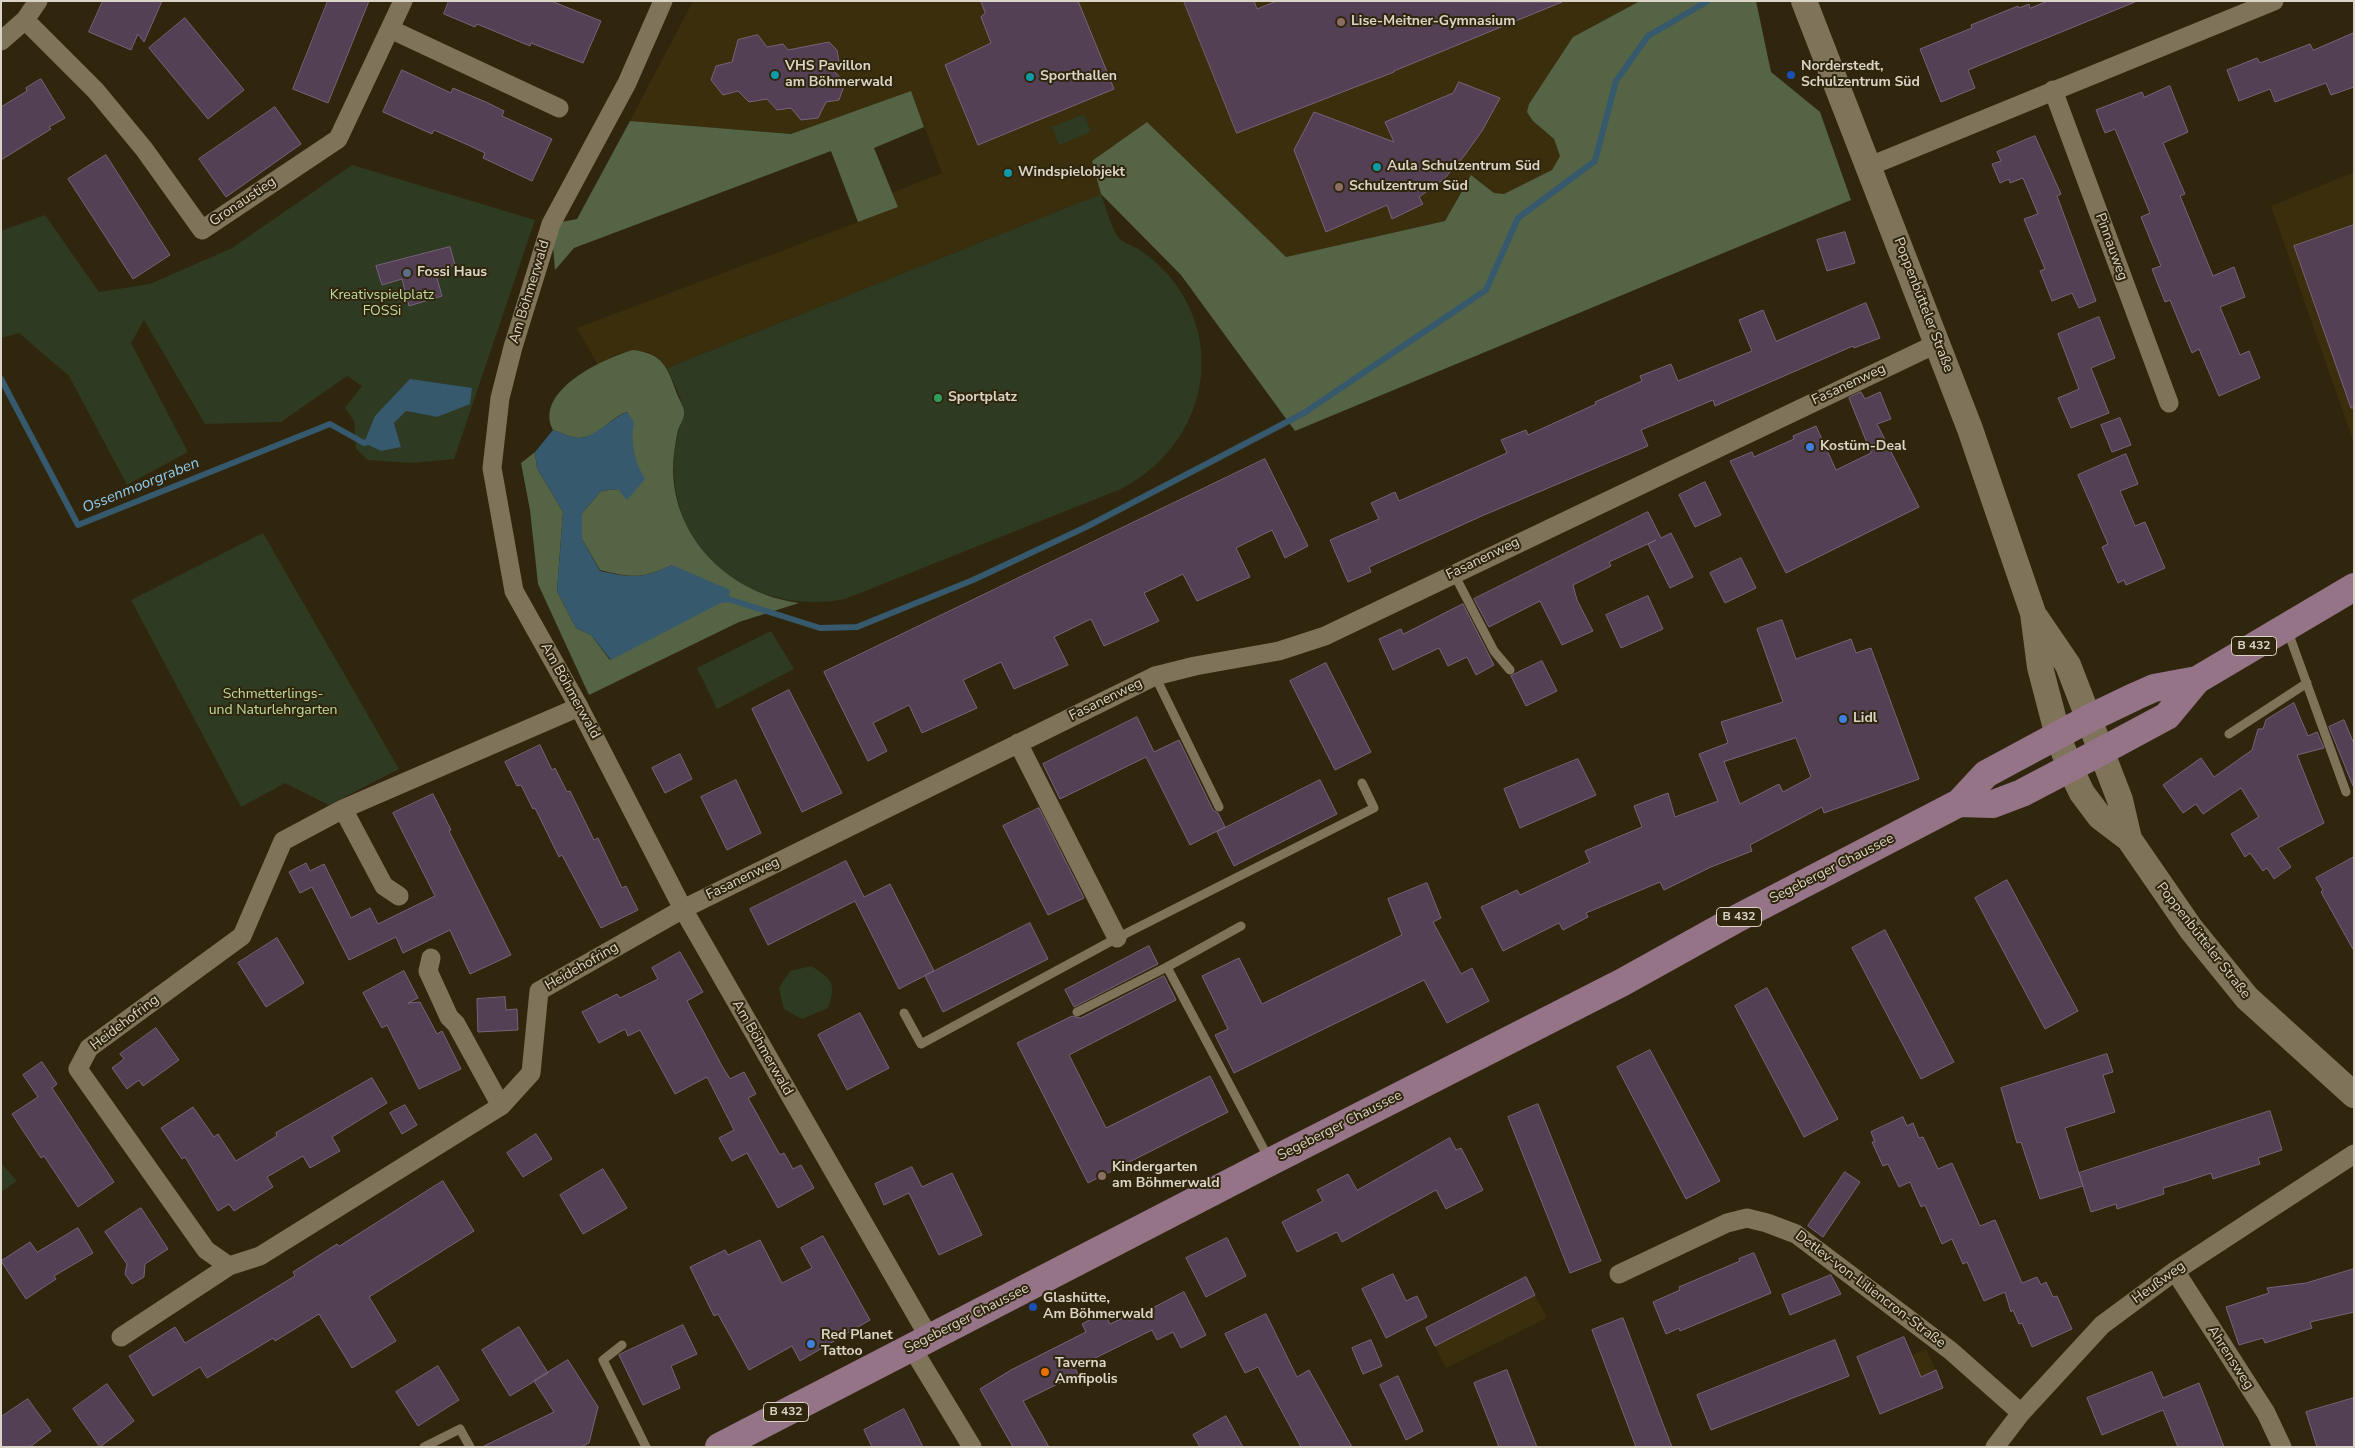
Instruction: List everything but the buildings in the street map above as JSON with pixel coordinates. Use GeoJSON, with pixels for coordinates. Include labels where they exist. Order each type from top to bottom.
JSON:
{"type":"FeatureCollection","features":[{"type":"Feature","properties":{"kind":"main road","name":"Poppenbütteler Straße"},"geometry":{"type":"LineString","coordinates":[[1804,1],[1870,166],[1970,429],[2032,613],[2040,667],[2058,736],[2082,793],[2100,817],[2129,839],[2187,922],[2247,998],[2354,1096]]}},
{"type":"Feature","properties":{"kind":"main road","name":"Segeberger Chaussee"},"geometry":{"type":"LineString","coordinates":[[1959,803],[1993,804],[2022,793],[2167,716],[2197,680],[2354,587]]}},
{"type":"Feature","properties":{"kind":"main road","name":"Poppenbütteler Straße"},"geometry":{"type":"LineString","coordinates":[[2032,613],[2068,665],[2120,800],[2129,839]]}},
{"type":"Feature","properties":{"kind":"main road","name":"Segeberger Chaussee"},"geometry":{"type":"LineString","coordinates":[[719,1447],[1623,982],[1738,918],[1959,803],[1986,774],[2088,719],[2154,688],[2197,680]]}},
{"type":"Feature","properties":{"kind":"street"},"geometry":{"type":"LineString","coordinates":[[1,41],[24,20],[38,1]]}},
{"type":"Feature","properties":{"kind":"street","name":"Gronaustieg"},"geometry":{"type":"LineString","coordinates":[[24,20],[90,84],[144,149],[202,230],[338,139],[403,1]]}},
{"type":"Feature","properties":{"kind":"street","name":"Am Böhmerwald"},"geometry":{"type":"LineString","coordinates":[[662,1],[627,83],[551,224],[513,348],[500,398],[492,468],[514,591],[579,707],[683,909],[921,1343],[972,1447]]}},
{"type":"Feature","properties":{"kind":"street"},"geometry":{"type":"LineString","coordinates":[[1870,166],[2274,1]]}},
{"type":"Feature","properties":{"kind":"street"},"geometry":{"type":"LineString","coordinates":[[390,29],[559,108]]}},
{"type":"Feature","properties":{"kind":"street","name":"Pinnauweg"},"geometry":{"type":"LineString","coordinates":[[2053,90],[2169,404]]}},
{"type":"Feature","properties":{"kind":"street","name":"Fasanenweg"},"geometry":{"type":"LineString","coordinates":[[683,909],[1155,676],[1194,666],[1288,648],[1325,636],[1938,343]]}},
{"type":"Feature","properties":{"kind":"street","name":"Heidehofring"},"geometry":{"type":"LineString","coordinates":[[229,1266],[206,1250],[78,1069],[89,1048],[242,936],[284,841],[343,809],[579,707]]}},
{"type":"Feature","properties":{"kind":"street"},"geometry":{"type":"LineString","coordinates":[[1018,744],[1117,938]]}},
{"type":"Feature","properties":{"kind":"street"},"geometry":{"type":"LineString","coordinates":[[343,809],[384,886],[399,896]]}},
{"type":"Feature","properties":{"kind":"street","name":"Heidehofring"},"geometry":{"type":"LineString","coordinates":[[121,1337],[229,1266],[260,1256],[501,1106],[531,1073],[539,991],[683,909]]}},
{"type":"Feature","properties":{"kind":"street"},"geometry":{"type":"LineString","coordinates":[[431,958],[428,971],[449,1017],[456,1024],[501,1106]]}},
{"type":"Feature","properties":{"kind":"street","name":"Heußweg"},"geometry":{"type":"LineString","coordinates":[[1995,1447],[2022,1413],[2102,1324],[2175,1270],[2354,1154]]}},
{"type":"Feature","properties":{"kind":"street","name":"Detlev-von-Liliencron-Straße"},"geometry":{"type":"LineString","coordinates":[[1619,1274],[1727,1223],[1747,1218],[1767,1222],[1796,1234],[1951,1351],[2022,1413]]}},
{"type":"Feature","properties":{"kind":"street","name":"Ahrensweg"},"geometry":{"type":"LineString","coordinates":[[2175,1270],[2266,1413],[2282,1447]]}},
{"type":"Feature","properties":{"kind":"lane"},"geometry":{"type":"LineString","coordinates":[[1454,574],[1494,651],[1510,670]]}},
{"type":"Feature","properties":{"kind":"lane"},"geometry":{"type":"LineString","coordinates":[[2286,626],[2346,792]]}},
{"type":"Feature","properties":{"kind":"lane"},"geometry":{"type":"LineString","coordinates":[[1155,676],[1219,806]]}},
{"type":"Feature","properties":{"kind":"lane"},"geometry":{"type":"LineString","coordinates":[[2229,734],[2307,683]]}},
{"type":"Feature","properties":{"kind":"lane"},"geometry":{"type":"LineString","coordinates":[[904,1013],[920,1044],[1117,938],[1374,808],[1362,783]]}},
{"type":"Feature","properties":{"kind":"lane"},"geometry":{"type":"LineString","coordinates":[[1078,1012],[1167,967],[1241,926]]}},
{"type":"Feature","properties":{"kind":"lane"},"geometry":{"type":"LineString","coordinates":[[1167,967],[1270,1162]]}},
{"type":"Feature","properties":{"kind":"lane"},"geometry":{"type":"LineString","coordinates":[[622,1345],[603,1360],[646,1447]]}},
{"type":"Feature","properties":{"kind":"lane"},"geometry":{"type":"LineString","coordinates":[[424,1447],[460,1429],[470,1447]]}},
{"type":"Feature","properties":{"kind":"shaded area","name":"Schulzentrum Süd"},"geometry":{"type":"Polygon","coordinates":[[[693,1],[1640,1],[1573,37],[1533,121],[1554,139],[1560,156],[1552,170],[1504,194],[1494,193],[1475,177],[1466,181],[1445,221],[1286,257],[1147,122],[1092,161],[1101,194],[667,368],[659,358],[648,352],[617,354],[598,365],[577,328],[898,207],[892,193],[942,173],[911,91],[791,134],[630,121],[693,1]]]}},
{"type":"Feature","properties":{"kind":"shaded area"},"geometry":{"type":"Polygon","coordinates":[[[2354,172],[2354,443],[2271,206],[2354,172]]]}},
{"type":"Feature","properties":{"kind":"shaded area"},"geometry":{"type":"Polygon","coordinates":[[[1535,1295],[1547,1318],[1446,1368],[1435,1346],[1535,1295]]]}},
{"type":"Feature","properties":{"kind":"shaded area"},"geometry":{"type":"Polygon","coordinates":[[[1926,1349],[1936,1370],[1873,1396],[1911,1355],[1926,1349]]]}},
{"type":"Feature","properties":{"kind":"green space"},"geometry":{"type":"Polygon","coordinates":[[[1640,1],[1756,1],[1771,72],[1820,112],[1851,200],[1295,431],[1181,275],[1101,194],[1092,161],[1147,122],[1286,257],[1445,221],[1471,175],[1494,193],[1504,194],[1552,170],[1560,156],[1554,139],[1533,121],[1527,112],[1529,104],[1573,37],[1640,1]]]}},
{"type":"Feature","properties":{"kind":"green space"},"geometry":{"type":"Polygon","coordinates":[[[911,91],[924,127],[874,148],[898,207],[858,222],[831,151],[574,248],[555,270],[551,224],[577,219],[630,121],[791,134],[911,91]]]}},
{"type":"Feature","properties":{"kind":"green space"},"geometry":{"type":"Polygon","coordinates":[[[1084,114],[1091,132],[1059,145],[1052,127],[1084,114]]]}},
{"type":"Feature","properties":{"kind":"green space","name":"Kreativspielplatz FOSSi"},"geometry":{"type":"Polygon","coordinates":[[[352,165],[535,220],[454,459],[411,463],[368,460],[356,449],[354,421],[345,408],[362,386],[347,376],[281,422],[205,424],[144,320],[131,343],[188,452],[127,485],[69,376],[19,333],[1,338],[1,231],[45,215],[99,292],[150,284],[232,248],[352,165]],[[471,397],[375,416],[401,447],[394,423],[406,411],[437,417],[471,397]]]}},
{"type":"Feature","properties":{"kind":"green space","name":"Sportplatz"},"geometry":{"type":"Polygon","coordinates":[[[1101,194],[1110,222],[1118,237],[1149,257],[1174,282],[1190,310],[1199,339],[1202,369],[1197,397],[1186,425],[1170,450],[1148,472],[1121,489],[845,599],[815,602],[786,599],[759,592],[734,580],[713,562],[695,541],[682,515],[674,472],[678,432],[684,416],[684,410],[667,368],[1101,194]]]}},
{"type":"Feature","properties":{"kind":"green space"},"geometry":{"type":"Polygon","coordinates":[[[633,350],[652,355],[663,363],[683,408],[684,416],[678,430],[675,445],[673,471],[676,497],[684,520],[696,542],[730,576],[751,589],[774,598],[799,603],[739,622],[589,695],[538,584],[530,510],[521,463],[535,452],[537,468],[563,512],[557,591],[576,628],[591,635],[610,660],[672,565],[652,573],[637,576],[621,575],[600,570],[582,539],[582,513],[601,491],[618,489],[636,465],[631,436],[633,422],[627,412],[615,418],[592,435],[579,438],[553,430],[550,416],[553,402],[575,378],[605,360],[633,350]]]}},
{"type":"Feature","properties":{"kind":"green space","name":"Schmetterlings- und Naturlehrgarten"},"geometry":{"type":"Polygon","coordinates":[[[263,533],[399,769],[329,805],[285,783],[241,807],[131,600],[263,533]]]}},
{"type":"Feature","properties":{"kind":"green space"},"geometry":{"type":"Polygon","coordinates":[[[771,631],[794,669],[717,709],[697,668],[771,631]]]}},
{"type":"Feature","properties":{"kind":"green space"},"geometry":{"type":"Polygon","coordinates":[[[811,966],[831,982],[831,1000],[828,1008],[802,1019],[784,1009],[779,988],[790,971],[811,966]]]}},
{"type":"Feature","properties":{"kind":"green space"},"geometry":{"type":"Polygon","coordinates":[[[1,1163],[17,1181],[1,1192],[1,1163]]]}},
{"type":"Feature","properties":{"kind":"water"},"geometry":{"type":"Polygon","coordinates":[[[410,379],[472,388],[470,404],[437,417],[406,411],[394,423],[401,447],[381,451],[364,443],[375,416],[410,379]]]}},
{"type":"Feature","properties":{"kind":"water"},"geometry":{"type":"Polygon","coordinates":[[[627,412],[634,422],[632,437],[634,452],[645,479],[627,500],[618,489],[601,491],[582,513],[582,539],[600,571],[637,576],[652,573],[672,565],[730,590],[728,599],[611,660],[591,635],[576,628],[557,591],[563,512],[537,468],[535,452],[553,430],[573,437],[585,437],[627,412]]]}},
{"type":"Feature","properties":{"kind":"waterway"},"geometry":{"type":"LineString","coordinates":[[720,600],[728,599],[820,628],[857,627],[973,580],[1086,527],[1304,413],[1486,290],[1518,218],[1595,161],[1616,81],[1648,36],[1708,1]]}},
{"type":"Feature","properties":{"kind":"waterway","name":"Ossenmoorgraben"},"geometry":{"type":"LineString","coordinates":[[1,379],[78,525],[330,424],[364,443],[371,441]]}},
{"type":"Feature","properties":{"kind":"place","name":"Lise-Meitner-Gymnasium"},"geometry":{"type":"Point","coordinates":[1341,22]}},
{"type":"Feature","properties":{"kind":"place","name":"VHS Pavillon am Böhmerwald"},"geometry":{"type":"Point","coordinates":[775,75]}},
{"type":"Feature","properties":{"kind":"place","name":"Norderstedt, Schulzentrum Süd"},"geometry":{"type":"Point","coordinates":[1791,75]}},
{"type":"Feature","properties":{"kind":"place","name":"Sporthallen"},"geometry":{"type":"Point","coordinates":[1030,77]}},
{"type":"Feature","properties":{"kind":"place","name":"Aula Schulzentrum Süd"},"geometry":{"type":"Point","coordinates":[1377,167]}},
{"type":"Feature","properties":{"kind":"place","name":"Windspielobjekt"},"geometry":{"type":"Point","coordinates":[1008,173]}},
{"type":"Feature","properties":{"kind":"place","name":"Schulzentrum Süd"},"geometry":{"type":"Point","coordinates":[1339,187]}},
{"type":"Feature","properties":{"kind":"place","name":"Fossi Haus"},"geometry":{"type":"Point","coordinates":[407,273]}},
{"type":"Feature","properties":{"kind":"place","name":"Sportplatz"},"geometry":{"type":"Point","coordinates":[938,398]}},
{"type":"Feature","properties":{"kind":"place","name":"Kostüm-Deal"},"geometry":{"type":"Point","coordinates":[1810,447]}},
{"type":"Feature","properties":{"kind":"place","name":"Lidl"},"geometry":{"type":"Point","coordinates":[1843,719]}},
{"type":"Feature","properties":{"kind":"place","name":"Kindergarten am Böhmerwald"},"geometry":{"type":"Point","coordinates":[1102,1176]}},
{"type":"Feature","properties":{"kind":"place","name":"Glashütte, Am Böhmerwald"},"geometry":{"type":"Point","coordinates":[1033,1307]}},
{"type":"Feature","properties":{"kind":"place","name":"Red Planet Tattoo"},"geometry":{"type":"Point","coordinates":[811,1344]}},
{"type":"Feature","properties":{"kind":"place","name":"Taverna Amfipolis"},"geometry":{"type":"Point","coordinates":[1045,1372]}}]}
